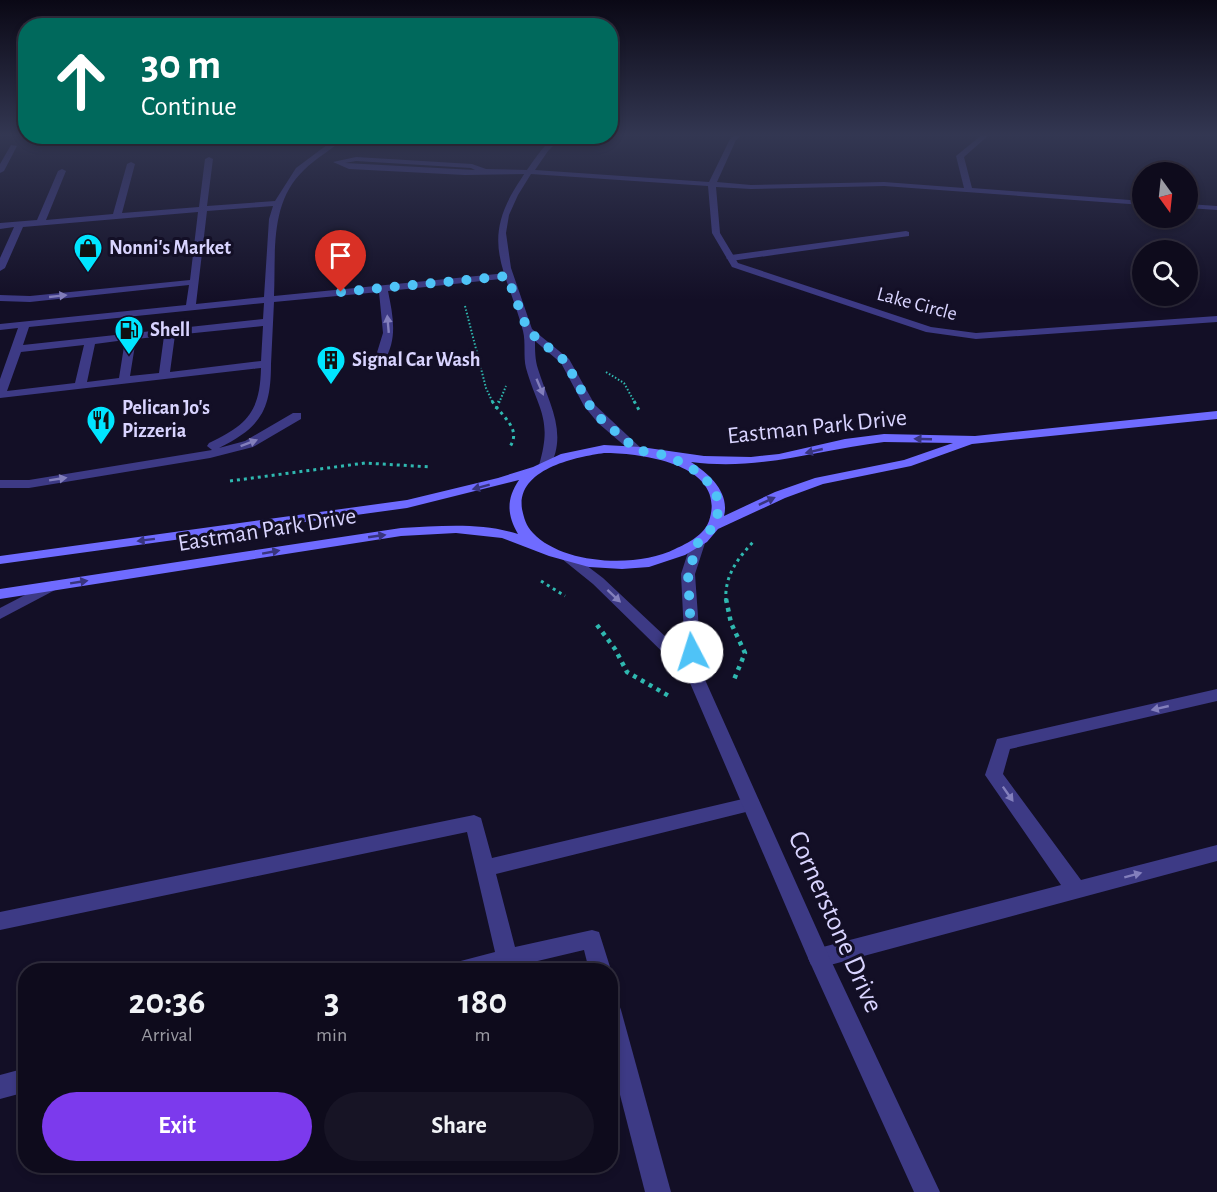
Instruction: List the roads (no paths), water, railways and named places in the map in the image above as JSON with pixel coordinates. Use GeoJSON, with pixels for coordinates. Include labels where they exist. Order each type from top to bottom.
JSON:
{"type":"FeatureCollection","features":[{"type":"Feature","properties":{"kind":"street"},"geometry":{"type":"LineString","coordinates":[[41,222],[54,190]]}},
{"type":"Feature","properties":{"kind":"street"},"geometry":{"type":"LineString","coordinates":[[117,215],[124,190]]}},
{"type":"Feature","properties":{"kind":"street"},"geometry":{"type":"LineString","coordinates":[[191,307],[205,190]]}},
{"type":"Feature","properties":{"kind":"street"},"geometry":{"type":"LineString","coordinates":[[186,459],[229,439],[254,420],[264,402],[273,219],[276,203],[283,190]]}},
{"type":"Feature","properties":{"kind":"street"},"geometry":{"type":"LineString","coordinates":[[515,190],[504,219],[502,257],[528,331],[531,366],[549,408],[553,428],[552,444],[541,467]]}},
{"type":"Feature","properties":{"kind":"street"},"geometry":{"type":"LineString","coordinates":[[713,190],[717,232],[730,258],[906,234]]}},
{"type":"Feature","properties":{"kind":"street"},"geometry":{"type":"LineString","coordinates":[[964,190],[1132,202]]}},
{"type":"Feature","properties":{"kind":"street"},"geometry":{"type":"LineString","coordinates":[[0,225],[276,203]]}},
{"type":"Feature","properties":{"kind":"street"},"geometry":{"type":"LineString","coordinates":[[1198,207],[1217,208]]}},
{"type":"Feature","properties":{"kind":"street"},"geometry":{"type":"LineString","coordinates":[[0,268],[20,224]]}},
{"type":"Feature","properties":{"kind":"street","name":"Lake Circle"},"geometry":{"type":"LineString","coordinates":[[730,258],[735,265],[930,330],[965,335],[1217,319]]}},
{"type":"Feature","properties":{"kind":"street"},"geometry":{"type":"LineString","coordinates":[[0,327],[507,276]]}},
{"type":"Feature","properties":{"kind":"street"},"geometry":{"type":"LineString","coordinates":[[0,298],[30,299],[194,282]]}},
{"type":"Feature","properties":{"kind":"street"},"geometry":{"type":"LineString","coordinates":[[380,359],[387,349],[389,339],[384,288]]}},
{"type":"Feature","properties":{"kind":"street"},"geometry":{"type":"LineString","coordinates":[[17,349],[267,322]]}},
{"type":"Feature","properties":{"kind":"street"},"geometry":{"type":"LineString","coordinates":[[25,324],[0,395],[266,364]]}},
{"type":"Feature","properties":{"kind":"street"},"geometry":{"type":"LineString","coordinates":[[528,331],[565,361],[590,406],[602,420],[637,450]]}},
{"type":"Feature","properties":{"kind":"street"},"geometry":{"type":"LineString","coordinates":[[164,376],[170,332]]}},
{"type":"Feature","properties":{"kind":"street"},"geometry":{"type":"LineString","coordinates":[[123,381],[131,337]]}},
{"type":"Feature","properties":{"kind":"street"},"geometry":{"type":"LineString","coordinates":[[80,386],[90,341]]}},
{"type":"Feature","properties":{"kind":"street","name":"Eastman Park Drive"},"geometry":{"type":"LineString","coordinates":[[664,455],[704,460],[751,461],[779,458],[845,443],[885,438],[975,440],[1217,414]]}},
{"type":"Feature","properties":{"kind":"street"},"geometry":{"type":"LineString","coordinates":[[0,484],[28,484],[186,459],[249,444],[297,416]]}},
{"type":"Feature","properties":{"kind":"street","name":"Eastman Park Drive"},"geometry":{"type":"LineString","coordinates":[[714,526],[780,495],[820,481],[907,464],[975,440]]}},
{"type":"Feature","properties":{"kind":"street"},"geometry":{"type":"LineString","coordinates":[[604,449],[637,450],[664,455],[687,465],[704,477],[716,493],[719,509],[714,526],[698,543],[672,557],[639,565],[603,565],[569,559],[540,546],[523,532],[515,516],[515,499],[523,483],[541,467],[572,454],[604,449]]}},
{"type":"Feature","properties":{"kind":"street","name":"Eastman Park Drive"},"geometry":{"type":"LineString","coordinates":[[0,560],[407,504],[502,482],[541,467]]}},
{"type":"Feature","properties":{"kind":"street","name":"Eastman Park Drive"},"geometry":{"type":"LineString","coordinates":[[0,594],[401,532],[456,529],[504,534],[540,546]]}},
{"type":"Feature","properties":{"kind":"street","name":"Cornerstone Drive"},"geometry":{"type":"LineString","coordinates":[[698,543],[688,574],[694,673],[819,958],[927,1192]]}},
{"type":"Feature","properties":{"kind":"street","name":"Cornerstone Drive"},"geometry":{"type":"LineString","coordinates":[[569,559],[598,581],[694,673]]}},
{"type":"Feature","properties":{"kind":"street"},"geometry":{"type":"LineString","coordinates":[[0,614],[52,586]]}},
{"type":"Feature","properties":{"kind":"street"},"geometry":{"type":"LineString","coordinates":[[1076,890],[994,775],[1003,744],[1217,694]]}},
{"type":"Feature","properties":{"kind":"street"},"geometry":{"type":"LineString","coordinates":[[485,868],[751,804]]}},
{"type":"Feature","properties":{"kind":"street"},"geometry":{"type":"LineString","coordinates":[[0,921],[474,823],[507,959]]}},
{"type":"Feature","properties":{"kind":"street"},"geometry":{"type":"LineString","coordinates":[[819,958],[1217,854]]}},
{"type":"Feature","properties":{"kind":"street"},"geometry":{"type":"LineString","coordinates":[[490,963],[592,939],[598,963]]}},
{"type":"Feature","properties":{"kind":"street"},"geometry":{"type":"LineString","coordinates":[[618,1040],[658,1192]]}},
{"type":"Feature","properties":{"kind":"street"},"geometry":{"type":"LineString","coordinates":[[0,1087],[18,1082]]}},
{"type":"Feature","properties":{"kind":"place","name":"Nonni's Market"},"geometry":{"type":"Point","coordinates":[88,274]}},
{"type":"Feature","properties":{"kind":"place","name":"Shell"},"geometry":{"type":"Point","coordinates":[129,356]}},
{"type":"Feature","properties":{"kind":"place","name":"Signal Car Wash"},"geometry":{"type":"Point","coordinates":[331,386]}},
{"type":"Feature","properties":{"kind":"place","name":"Pelican Jo's Pizzeria"},"geometry":{"type":"Point","coordinates":[101,446]}}]}
